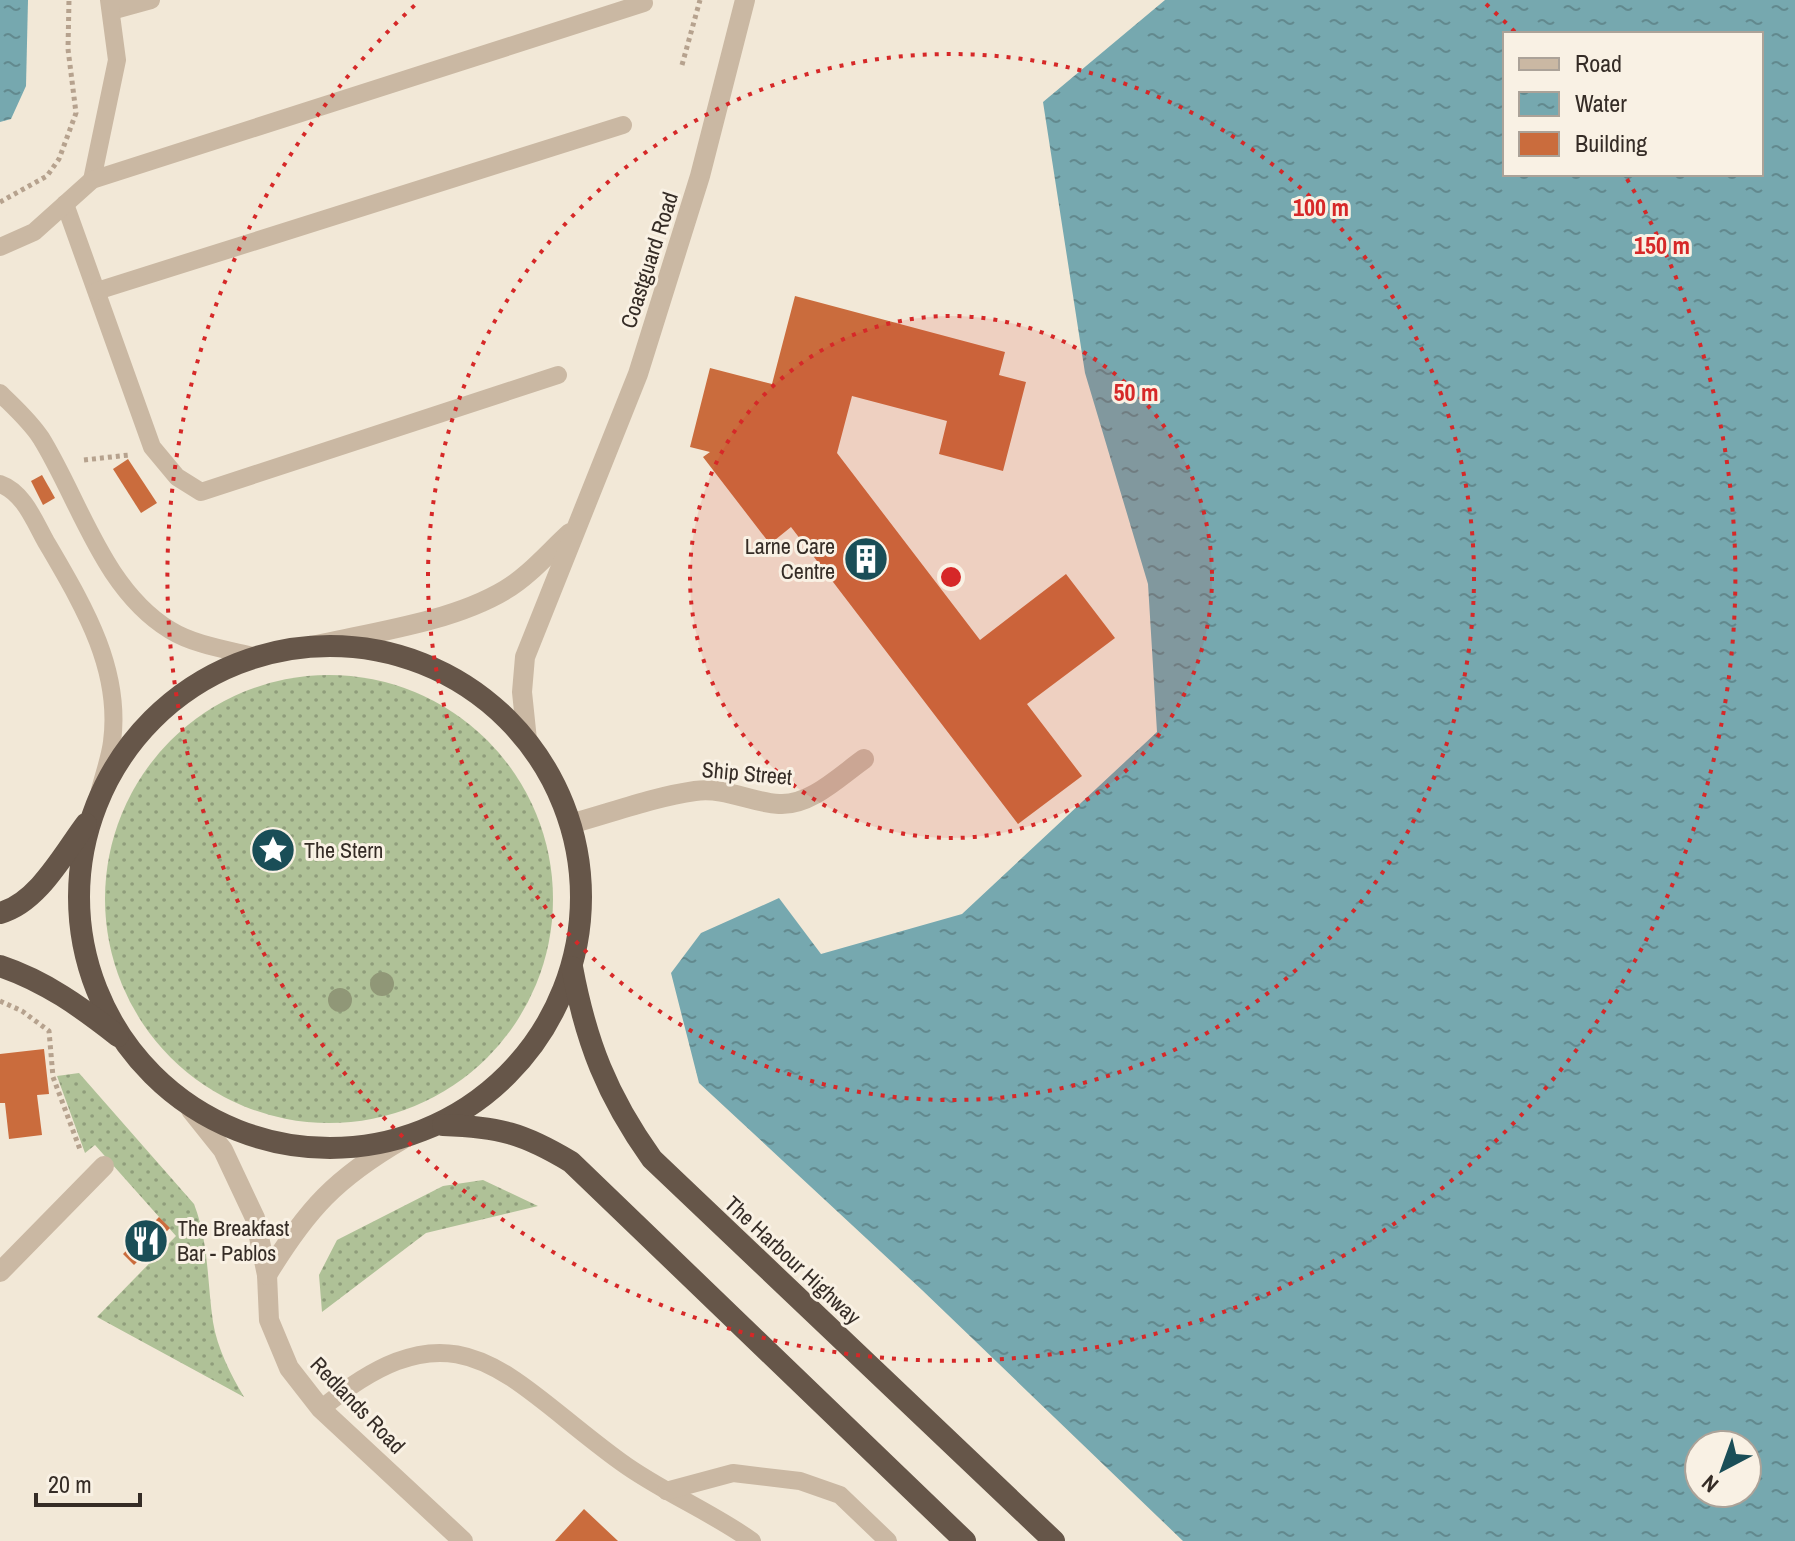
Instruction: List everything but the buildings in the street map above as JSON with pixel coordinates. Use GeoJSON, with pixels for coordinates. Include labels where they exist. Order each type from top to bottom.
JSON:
{"type":"FeatureCollection","features":[{"type":"Feature","properties":{"kind":"highway"},"geometry":{"type":"LineString","coordinates":[[443,1125],[521,1058],[550,1017],[572,967],[580,919],[579,869],[570,824],[554,782],[527,740],[489,700],[444,672],[401,654],[355,645],[304,648],[257,657],[198,687],[156,715],[128,745],[100,790],[91,817],[79,871],[81,933],[98,991],[129,1045],[160,1082],[191,1110],[248,1138],[289,1149],[343,1151],[403,1139],[443,1125],[488,1126],[531,1138],[571,1162],[965,1541]]}},
{"type":"Feature","properties":{"kind":"highway"},"geometry":{"type":"LineString","coordinates":[[0,913],[11,910],[29,897],[91,817]]}},
{"type":"Feature","properties":{"kind":"highway"},"geometry":{"type":"LineString","coordinates":[[0,966],[28,976],[74,1001],[129,1045]]}},
{"type":"Feature","properties":{"kind":"highway","name":"The Harbour Highway"},"geometry":{"type":"LineString","coordinates":[[572,967],[583,1023],[600,1070],[621,1116],[652,1159],[1054,1541]]}},
{"type":"Feature","properties":{"kind":"street","name":"Coastguard Road"},"geometry":{"type":"LineString","coordinates":[[527,740],[522,692],[525,657],[647,345],[700,176],[745,0]]}},
{"type":"Feature","properties":{"kind":"street","name":"Coastguard Road"},"geometry":{"type":"LineString","coordinates":[[304,648],[448,613],[486,600],[508,589],[576,527]]}},
{"type":"Feature","properties":{"kind":"street","name":"Ship Street"},"geometry":{"type":"LineString","coordinates":[[570,824],[695,791],[727,791],[775,804],[795,802],[807,798],[864,759]]}},
{"type":"Feature","properties":{"kind":"street","name":"Redlands Road"},"geometry":{"type":"LineString","coordinates":[[191,1110],[223,1150],[255,1218],[267,1275],[269,1320],[289,1368],[321,1409],[463,1541]]}},
{"type":"Feature","properties":{"kind":"street"},"geometry":{"type":"LineString","coordinates":[[267,1275],[295,1229],[322,1197],[358,1165],[403,1139]]}},
{"type":"Feature","properties":{"kind":"street"},"geometry":{"type":"LineString","coordinates":[[0,1272],[98,1172]]}},
{"type":"Feature","properties":{"kind":"lane"},"geometry":{"type":"LineString","coordinates":[[92,180],[117,60],[110,6],[151,0]]}},
{"type":"Feature","properties":{"kind":"lane"},"geometry":{"type":"LineString","coordinates":[[0,247],[34,232],[92,180],[644,3],[643,0]]}},
{"type":"Feature","properties":{"kind":"lane"},"geometry":{"type":"LineString","coordinates":[[97,291],[623,125]]}},
{"type":"Feature","properties":{"kind":"lane"},"geometry":{"type":"LineString","coordinates":[[65,204],[152,447],[177,477],[201,492],[558,375]]}},
{"type":"Feature","properties":{"kind":"lane"},"geometry":{"type":"LineString","coordinates":[[0,393],[42,439],[90,533],[122,582],[155,620],[173,632],[257,657]]}},
{"type":"Feature","properties":{"kind":"lane"},"geometry":{"type":"LineString","coordinates":[[0,484],[9,487],[28,511],[90,618],[101,648],[110,686],[112,741],[100,790]]}},
{"type":"Feature","properties":{"kind":"lane"},"geometry":{"type":"LineString","coordinates":[[321,1409],[352,1384],[389,1361],[426,1351],[459,1353],[518,1379],[621,1462],[752,1541]]}},
{"type":"Feature","properties":{"kind":"lane"},"geometry":{"type":"LineString","coordinates":[[666,1491],[733,1473],[800,1481],[840,1495],[888,1541]]}},
{"type":"Feature","properties":{"kind":"path"},"geometry":{"type":"LineString","coordinates":[[0,202],[47,176],[59,159],[76,113],[68,49],[69,0]]}},
{"type":"Feature","properties":{"kind":"path"},"geometry":{"type":"LineString","coordinates":[[682,65],[700,0]]}},
{"type":"Feature","properties":{"kind":"path"},"geometry":{"type":"LineString","coordinates":[[71,461],[129,455],[136,465]]}},
{"type":"Feature","properties":{"kind":"path"},"geometry":{"type":"LineString","coordinates":[[0,1001],[22,1011],[49,1031],[53,1077],[98,1172]]}},
{"type":"Feature","properties":{"kind":"green space"},"geometry":{"type":"Polygon","coordinates":[[[329,675],[373,679],[415,692],[454,713],[488,740],[515,774],[536,813],[549,855],[553,899],[549,943],[536,985],[515,1024],[488,1058],[454,1085],[415,1106],[373,1119],[329,1123],[285,1119],[243,1106],[204,1085],[170,1058],[143,1024],[122,985],[109,943],[105,899],[109,855],[122,813],[143,774],[170,740],[204,713],[243,692],[285,679],[329,675]]]}},
{"type":"Feature","properties":{"kind":"green space"},"geometry":{"type":"Polygon","coordinates":[[[79,1073],[194,1204],[205,1248],[215,1332],[225,1361],[244,1397],[97,1317],[176,1236],[95,1145],[85,1153],[57,1076],[79,1073]]]}},
{"type":"Feature","properties":{"kind":"green space"},"geometry":{"type":"Polygon","coordinates":[[[483,1180],[538,1206],[426,1233],[322,1312],[319,1275],[337,1240],[443,1186],[483,1180]]]}},
{"type":"Feature","properties":{"kind":"water"},"geometry":{"type":"Polygon","coordinates":[[[0,0],[28,0],[26,86],[11,119],[0,122],[0,0]]]}},
{"type":"Feature","properties":{"kind":"water"},"geometry":{"type":"Polygon","coordinates":[[[1165,0],[1795,0],[1795,1541],[1183,1541],[922,1290],[699,1083],[671,973],[701,933],[779,898],[821,954],[962,914],[1157,732],[1148,584],[1085,373],[1043,102],[1165,0]]]}},
{"type":"Feature","properties":{"kind":"place","name":"Larne Care Centre"},"geometry":{"type":"Point","coordinates":[866,559]}},
{"type":"Feature","properties":{"kind":"place","name":"The Stern"},"geometry":{"type":"Point","coordinates":[273,850]}},
{"type":"Feature","properties":{"kind":"place","name":"The Breakfast Bar - Pablos"},"geometry":{"type":"Point","coordinates":[146,1241]}}]}
